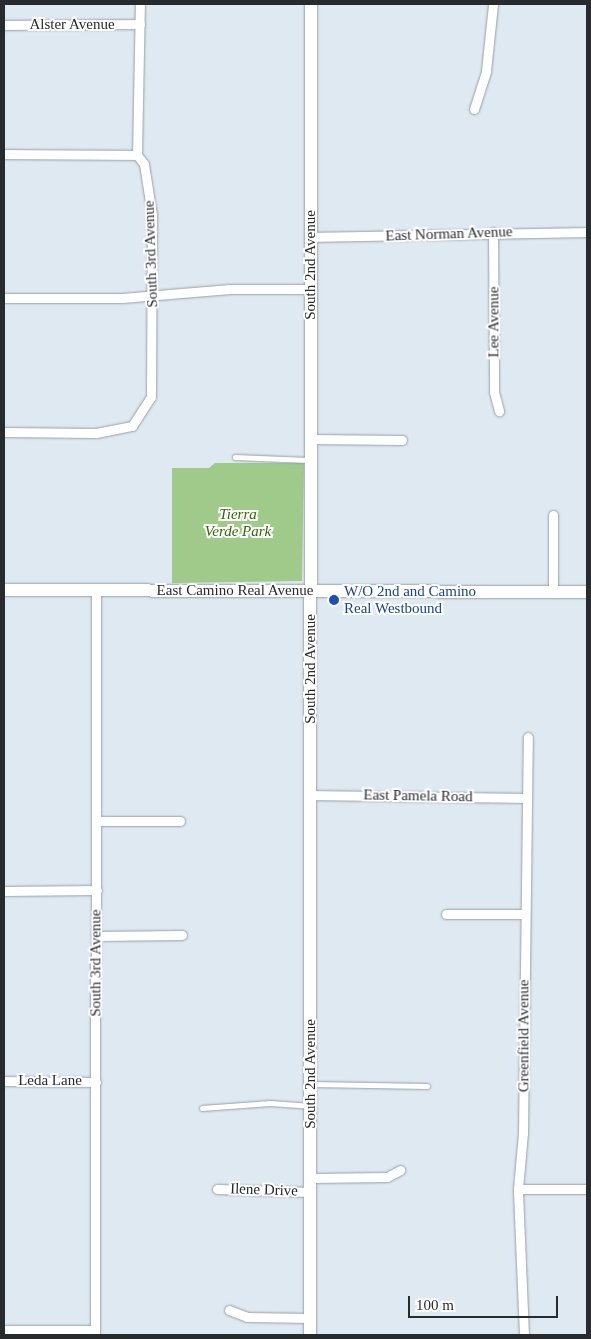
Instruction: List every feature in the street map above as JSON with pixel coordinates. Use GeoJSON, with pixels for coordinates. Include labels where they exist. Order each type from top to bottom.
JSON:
{"type":"FeatureCollection","features":[{"type":"Feature","properties":{"kind":"street","name":"South 3rd Avenue"},"geometry":{"type":"LineString","coordinates":[[4,432],[96,433],[132,426],[143,415],[151,397],[154,296],[152,215],[144,164],[138,155],[140,4]]}},
{"type":"Feature","properties":{"kind":"street","name":"South 2nd Avenue"},"geometry":{"type":"LineString","coordinates":[[310,1335],[311,4]]}},
{"type":"Feature","properties":{"kind":"street"},"geometry":{"type":"LineString","coordinates":[[474,109],[486,71],[493,4]]}},
{"type":"Feature","properties":{"kind":"street","name":"Alster Avenue"},"geometry":{"type":"LineString","coordinates":[[4,25],[140,24]]}},
{"type":"Feature","properties":{"kind":"street"},"geometry":{"type":"LineString","coordinates":[[4,154],[138,155]]}},
{"type":"Feature","properties":{"kind":"street","name":"East Norman Avenue"},"geometry":{"type":"LineString","coordinates":[[311,237],[448,237],[494,232],[587,232]]}},
{"type":"Feature","properties":{"kind":"street","name":"Lee Avenue"},"geometry":{"type":"LineString","coordinates":[[494,232],[494,392],[499,412]]}},
{"type":"Feature","properties":{"kind":"street"},"geometry":{"type":"LineString","coordinates":[[4,298],[154,296],[230,289],[311,289]]}},
{"type":"Feature","properties":{"kind":"street"},"geometry":{"type":"LineString","coordinates":[[310,439],[402,440]]}},
{"type":"Feature","properties":{"kind":"street"},"geometry":{"type":"LineString","coordinates":[[553,515],[553,592]]}},
{"type":"Feature","properties":{"kind":"street","name":"East Camino Real Avenue"},"geometry":{"type":"LineString","coordinates":[[4,590],[587,592]]}},
{"type":"Feature","properties":{"kind":"street","name":"South 3rd Avenue"},"geometry":{"type":"LineString","coordinates":[[95,1333],[96,591]]}},
{"type":"Feature","properties":{"kind":"street","name":"Greenfield Avenue"},"geometry":{"type":"LineString","coordinates":[[524,1335],[518,1189],[524,1133],[528,737]]}},
{"type":"Feature","properties":{"kind":"street","name":"East Pamela Road"},"geometry":{"type":"LineString","coordinates":[[311,795],[526,798]]}},
{"type":"Feature","properties":{"kind":"street"},"geometry":{"type":"LineString","coordinates":[[97,821],[180,821]]}},
{"type":"Feature","properties":{"kind":"street"},"geometry":{"type":"LineString","coordinates":[[4,891],[97,890]]}},
{"type":"Feature","properties":{"kind":"street"},"geometry":{"type":"LineString","coordinates":[[446,914],[525,914]]}},
{"type":"Feature","properties":{"kind":"street"},"geometry":{"type":"LineString","coordinates":[[96,936],[182,935]]}},
{"type":"Feature","properties":{"kind":"street","name":"Leda Lane"},"geometry":{"type":"LineString","coordinates":[[4,1081],[96,1082]]}},
{"type":"Feature","properties":{"kind":"street","name":"Ilene Drive"},"geometry":{"type":"LineString","coordinates":[[311,1178],[387,1177],[400,1170]]}},
{"type":"Feature","properties":{"kind":"street","name":"Ilene Drive"},"geometry":{"type":"LineString","coordinates":[[217,1189],[311,1192]]}},
{"type":"Feature","properties":{"kind":"street"},"geometry":{"type":"LineString","coordinates":[[518,1189],[587,1189]]}},
{"type":"Feature","properties":{"kind":"street"},"geometry":{"type":"LineString","coordinates":[[229,1310],[247,1317],[310,1318]]}},
{"type":"Feature","properties":{"kind":"street"},"geometry":{"type":"LineString","coordinates":[[4,1330],[95,1333]]}},
{"type":"Feature","properties":{"kind":"lane"},"geometry":{"type":"LineString","coordinates":[[235,457],[310,460]]}},
{"type":"Feature","properties":{"kind":"lane"},"geometry":{"type":"LineString","coordinates":[[311,1084],[427,1086]]}},
{"type":"Feature","properties":{"kind":"lane"},"geometry":{"type":"LineString","coordinates":[[202,1108],[270,1103],[311,1106]]}},
{"type":"Feature","properties":{"kind":"green space","name":"Tierra Verde Park"},"geometry":{"type":"Polygon","coordinates":[[[215,463],[304,463],[302,581],[172,583],[172,468],[209,468],[215,463]]]}},
{"type":"Feature","properties":{"kind":"place","name":"W/O 2nd and Camino Real Westbound"},"geometry":{"type":"Point","coordinates":[334,600]}}]}
